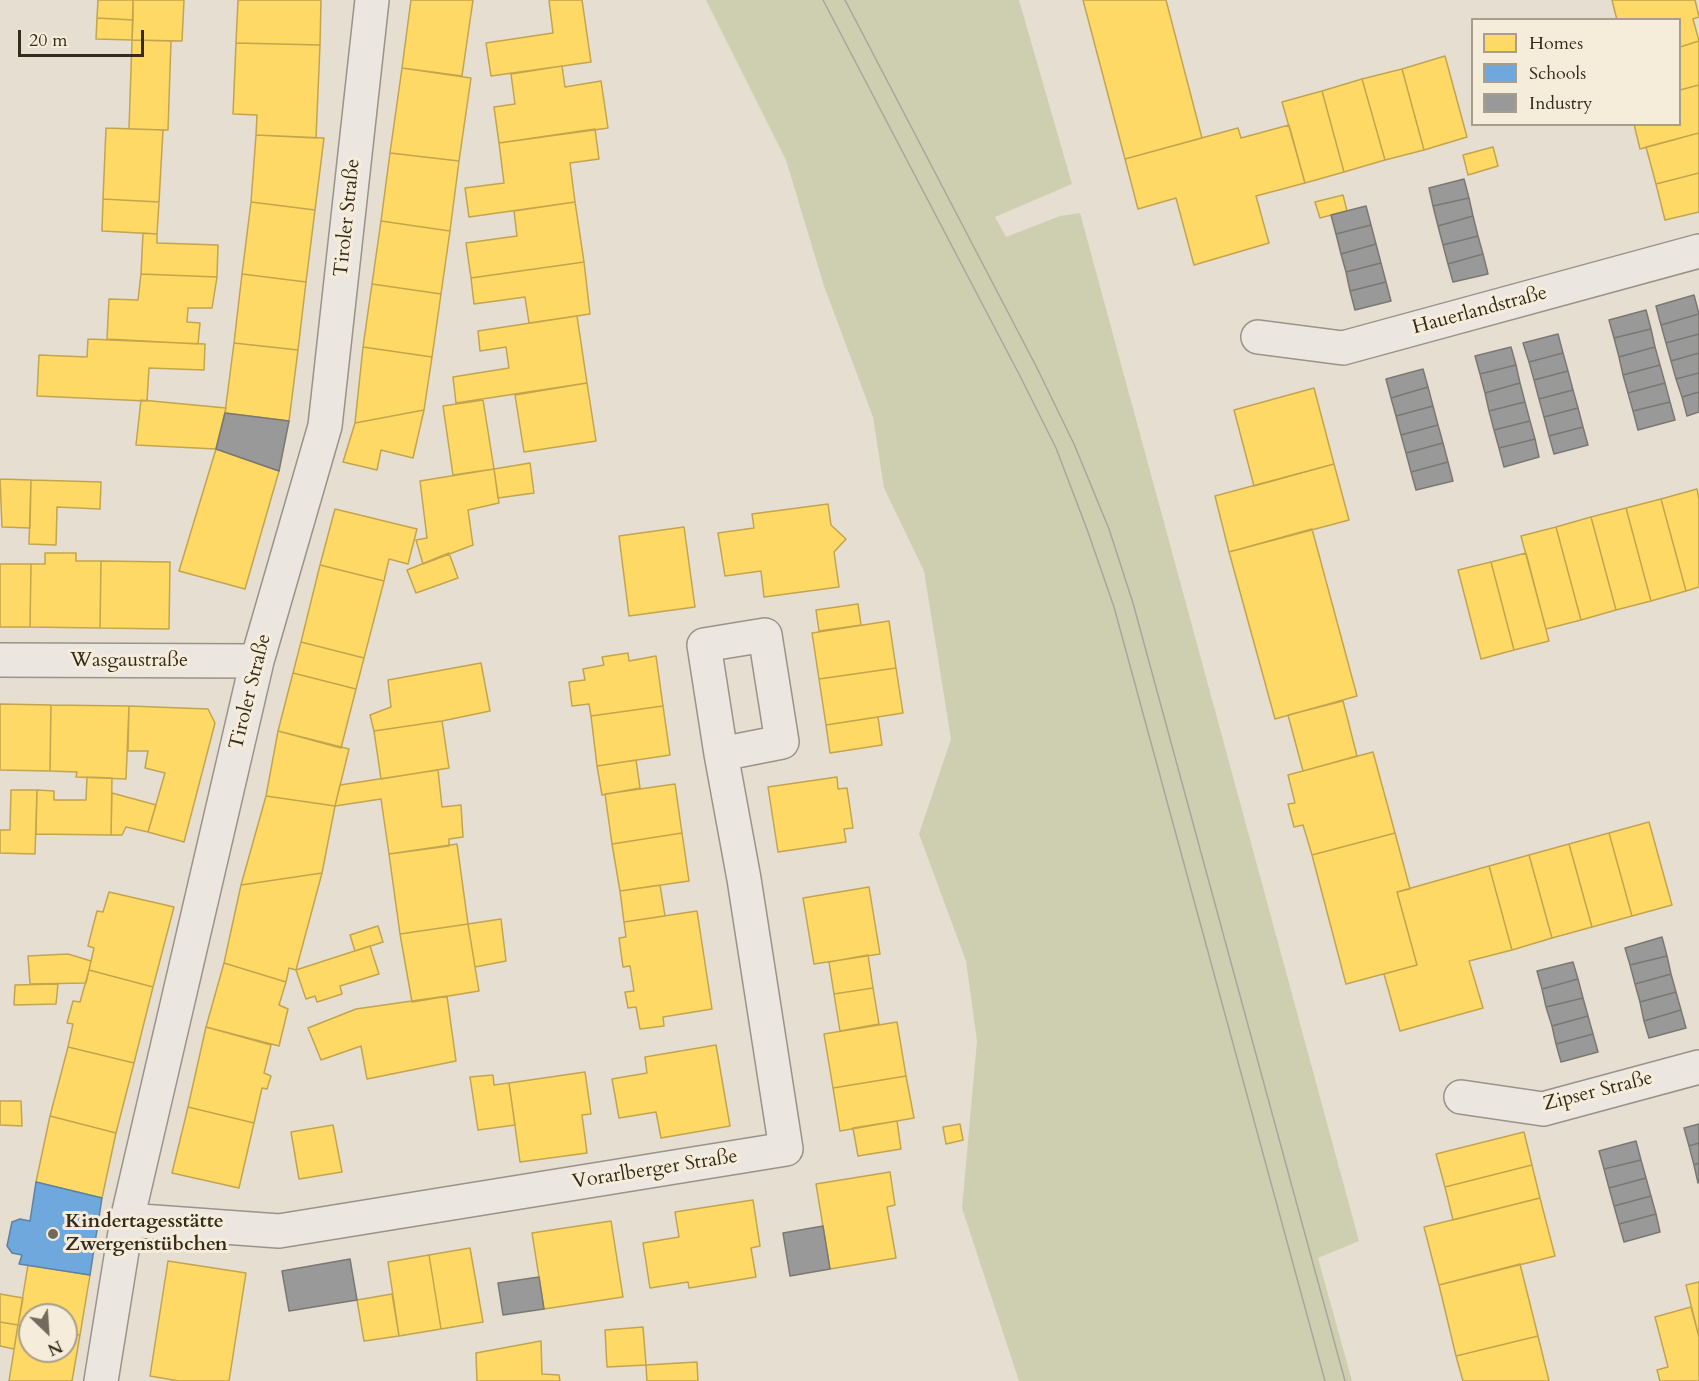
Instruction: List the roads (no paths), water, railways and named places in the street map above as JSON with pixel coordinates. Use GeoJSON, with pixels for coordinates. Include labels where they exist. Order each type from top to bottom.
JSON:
{"type":"FeatureCollection","features":[{"type":"Feature","properties":{"kind":"street","name":"Tiroler Straße"},"geometry":{"type":"LineString","coordinates":[[101,1381],[127,1220],[257,661],[325,426],[372,0]]}},
{"type":"Feature","properties":{"kind":"street","name":"Hauerlandstraße"},"geometry":{"type":"LineString","coordinates":[[1258,337],[1343,348],[1699,251]]}},
{"type":"Feature","properties":{"kind":"street","name":"Wasgaustraße"},"geometry":{"type":"LineString","coordinates":[[0,660],[257,661]]}},
{"type":"Feature","properties":{"kind":"street","name":"Vorarlberger Straße"},"geometry":{"type":"LineString","coordinates":[[127,1220],[279,1231],[786,1149],[744,879],[721,754]]}},
{"type":"Feature","properties":{"kind":"street","name":"Zipser Straße"},"geometry":{"type":"LineString","coordinates":[[1461,1097],[1543,1109],[1699,1067]]}},
{"type":"Feature","properties":{"kind":"tram line"},"geometry":{"type":"LineString","coordinates":[[823,0],[1056,448],[1088,532],[1114,607],[1325,1381]]}},
{"type":"Feature","properties":{"kind":"tram line"},"geometry":{"type":"LineString","coordinates":[[845,0],[1037,368],[1074,444],[1109,529],[1133,603],[1345,1381]]}},
{"type":"Feature","properties":{"kind":"place","name":"Kindertagesstätte Zwergenstübchen"},"geometry":{"type":"Point","coordinates":[53,1234]}}]}
